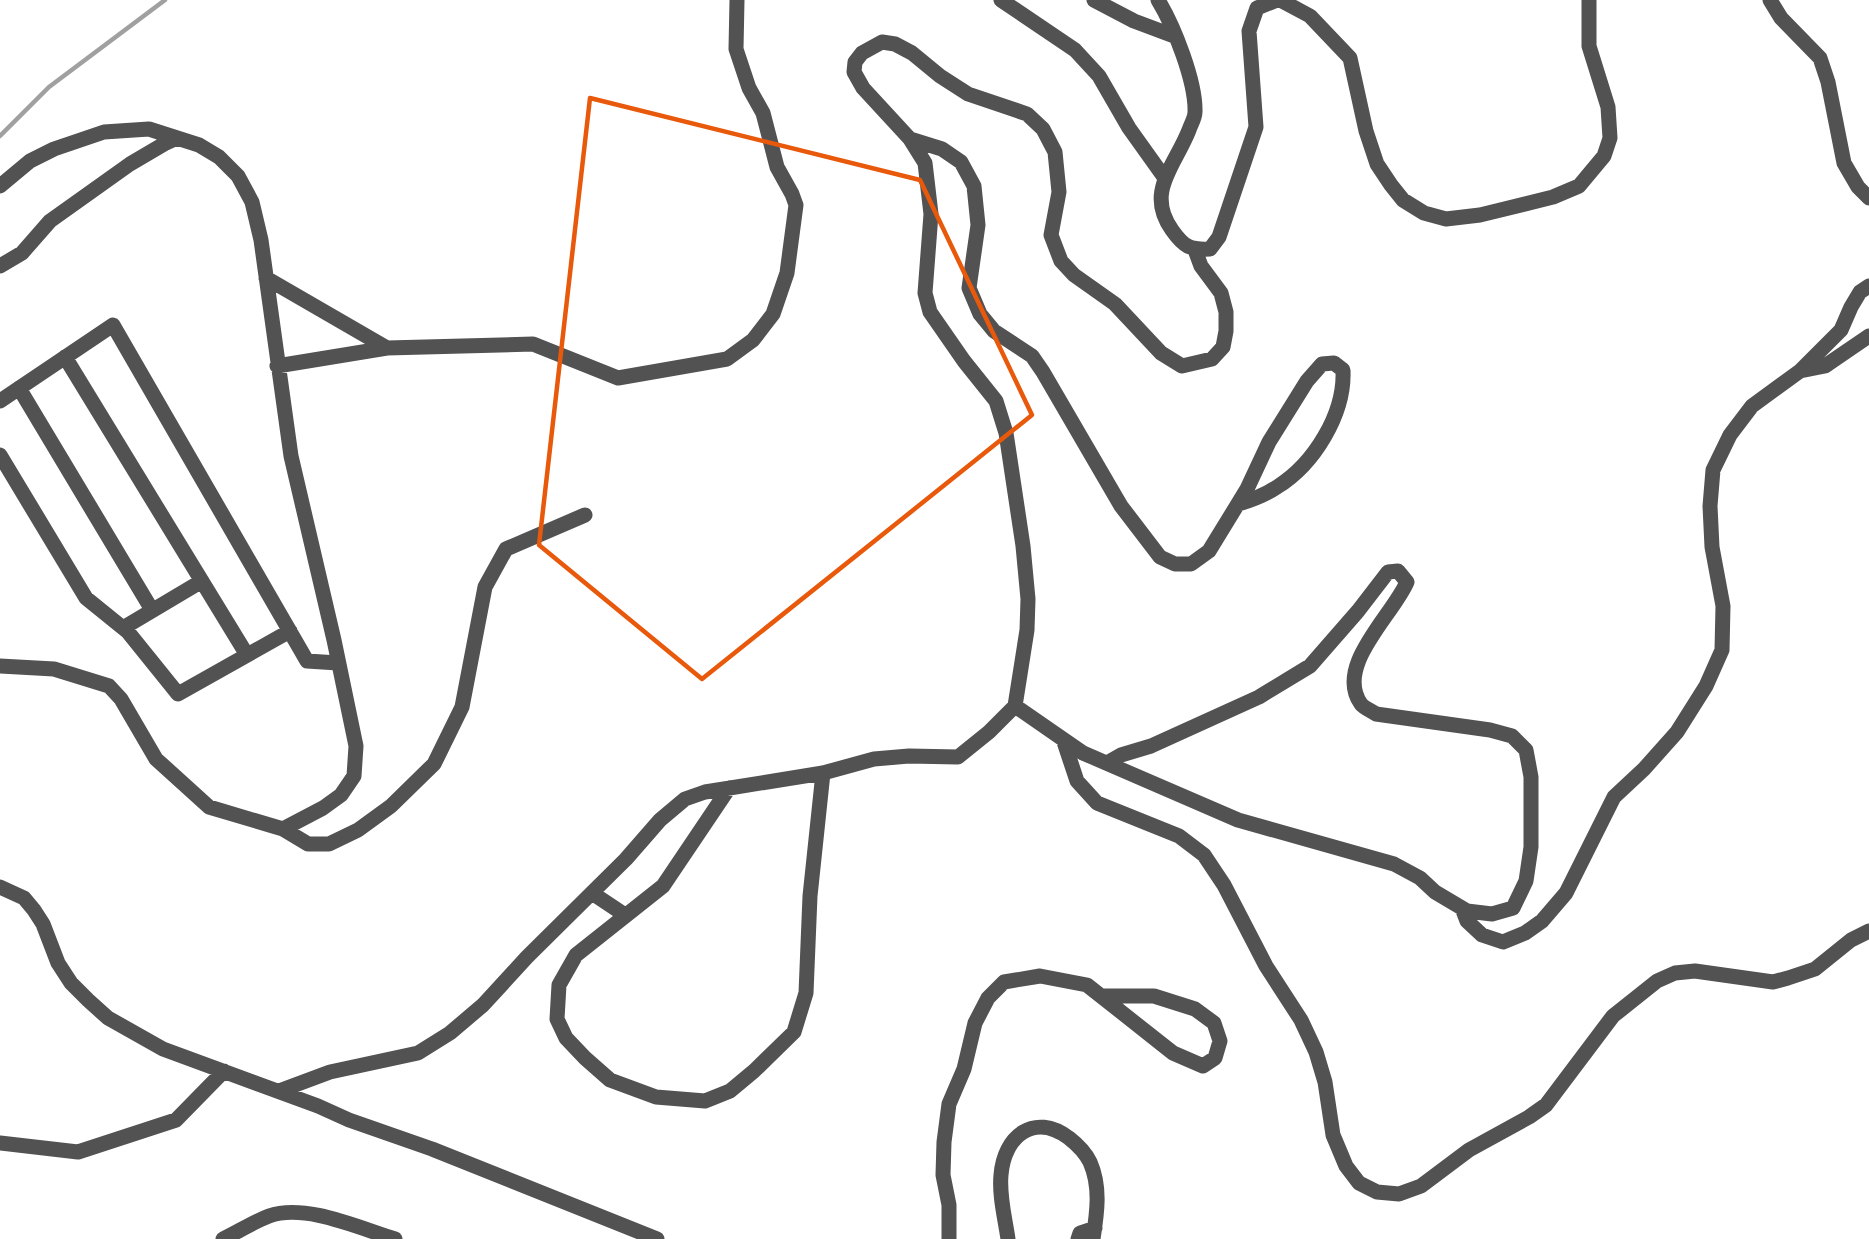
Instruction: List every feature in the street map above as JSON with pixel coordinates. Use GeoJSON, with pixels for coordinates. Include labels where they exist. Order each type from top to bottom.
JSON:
{"type":"FeatureCollection","features":[{"type":"Feature","properties":{"kind":"lane"},"geometry":{"type":"LineString","coordinates":[[277,366],[387,348],[533,344],[618,378],[727,359],[753,340],[772,314],[787,273],[796,205],[777,167],[763,113],[748,88],[736,49],[737,0]]}},
{"type":"Feature","properties":{"kind":"lane"},"geometry":{"type":"LineString","coordinates":[[1001,0],[1075,50],[1099,76],[1129,128],[1164,177]]}},
{"type":"Feature","properties":{"kind":"lane"},"geometry":{"type":"LineString","coordinates":[[1094,0],[1134,21],[1174,36]]}},
{"type":"Feature","properties":{"kind":"lane"},"geometry":{"type":"LineString","coordinates":[[1158,0],[1188,72],[1193,90],[1195,114],[1164,177],[1160,197],[1164,219],[1180,242],[1195,250],[1210,249],[1219,237],[1256,127],[1249,31],[1257,8],[1279,0],[1310,16],[1350,58],[1366,131],[1377,164],[1403,200],[1424,213],[1446,219],[1480,214],[1570,190],[1579,186],[1604,156],[1610,138],[1608,107],[1589,46],[1589,0]]}},
{"type":"Feature","properties":{"kind":"lane"},"geometry":{"type":"LineString","coordinates":[[1770,0],[1780,18],[1820,58],[1828,82],[1844,163],[1858,187],[1869,198]]}},
{"type":"Feature","properties":{"kind":"lane"},"geometry":{"type":"LineString","coordinates":[[279,1092],[330,1072],[418,1053],[450,1033],[483,1005],[527,957],[626,859],[660,820],[685,799],[705,792],[823,773],[874,759],[909,756],[958,757],[989,732],[1015,706],[1027,630],[1028,599],[1023,546],[1006,433],[996,401],[964,361],[930,312],[924,293],[931,214],[925,163],[910,139],[863,88],[854,72],[855,62],[862,53],[882,42],[895,44],[912,53],[940,76],[968,94],[1028,114],[1043,129],[1055,152],[1059,192],[1051,236],[1061,261],[1074,275],[1115,304],[1161,352],[1182,366],[1212,359],[1223,347],[1226,330],[1226,312],[1221,293],[1201,266],[1195,250]]}},
{"type":"Feature","properties":{"kind":"lane"},"geometry":{"type":"LineString","coordinates":[[0,186],[30,161],[54,149],[104,132],[149,129],[199,145],[219,157],[238,176],[252,202],[261,240],[275,330],[277,366],[291,456],[356,746],[354,776],[341,795],[323,808],[283,829]]}},
{"type":"Feature","properties":{"kind":"lane"},"geometry":{"type":"LineString","coordinates":[[0,266],[22,253],[50,221],[130,164],[177,138]]}},
{"type":"Feature","properties":{"kind":"lane"},"geometry":{"type":"LineString","coordinates":[[910,139],[942,149],[961,162],[974,186],[978,225],[969,288],[980,314],[994,331],[1032,356],[1121,506],[1160,557],[1175,564],[1191,564],[1209,551],[1247,489],[1269,442],[1307,381],[1322,364],[1334,363],[1343,370],[1344,387],[1328,432],[1302,466],[1278,487],[1238,504]]}},
{"type":"Feature","properties":{"kind":"lane"},"geometry":{"type":"LineString","coordinates":[[266,278],[387,348]]}},
{"type":"Feature","properties":{"kind":"lane"},"geometry":{"type":"LineString","coordinates":[[1462,908],[1467,921],[1482,935],[1503,942],[1525,933],[1542,921],[1566,893],[1614,796],[1644,769],[1677,732],[1706,686],[1722,651],[1723,606],[1712,547],[1710,506],[1713,470],[1730,435],[1752,406],[1800,371],[1841,330],[1860,292],[1869,286]]}},
{"type":"Feature","properties":{"kind":"lane"},"geometry":{"type":"LineString","coordinates":[[0,401],[113,325],[307,661],[339,663]]}},
{"type":"Feature","properties":{"kind":"lane"},"geometry":{"type":"LineString","coordinates":[[1800,371],[1825,366],[1869,336]]}},
{"type":"Feature","properties":{"kind":"lane"},"geometry":{"type":"LineString","coordinates":[[65,357],[247,655]]}},
{"type":"Feature","properties":{"kind":"lane"},"geometry":{"type":"LineString","coordinates":[[20,388],[153,610]]}},
{"type":"Feature","properties":{"kind":"lane"},"geometry":{"type":"LineString","coordinates":[[0,455],[86,598],[123,628],[177,694],[290,631]]}},
{"type":"Feature","properties":{"kind":"lane"},"geometry":{"type":"LineString","coordinates":[[0,666],[54,669],[109,686],[121,699],[156,759],[210,807],[283,829],[308,843],[329,844],[358,830],[391,806],[434,764],[462,707],[484,587],[506,549],[585,515]]}},
{"type":"Feature","properties":{"kind":"lane"},"geometry":{"type":"LineString","coordinates":[[1015,706],[1083,753],[1238,820],[1394,864],[1420,878],[1435,892],[1467,911],[1492,915],[1513,908],[1526,881],[1531,848],[1531,777],[1526,750],[1512,736],[1490,730],[1376,714],[1361,704],[1355,689],[1355,673],[1361,651],[1401,596],[1407,582],[1398,571],[1388,572],[1358,611],[1310,666],[1291,679],[1151,746],[1120,755],[1107,763]]}},
{"type":"Feature","properties":{"kind":"lane"},"geometry":{"type":"LineString","coordinates":[[123,628],[202,581]]}},
{"type":"Feature","properties":{"kind":"lane"},"geometry":{"type":"LineString","coordinates":[[1063,739],[1077,781],[1097,803],[1179,836],[1204,855],[1224,885],[1266,966],[1301,1020],[1316,1052],[1324,1082],[1333,1135],[1346,1166],[1359,1183],[1377,1192],[1399,1194],[1421,1186],[1469,1150],[1546,1105],[1613,1016],[1657,981],[1675,973],[1695,971],[1773,982],[1815,969],[1851,940],[1869,931]]}},
{"type":"Feature","properties":{"kind":"lane"},"geometry":{"type":"LineString","coordinates":[[729,788],[663,886],[576,955],[559,985],[557,1019],[566,1038],[610,1080],[656,1097],[705,1101],[730,1092],[794,1032],[806,993],[810,896],[823,773]]}},
{"type":"Feature","properties":{"kind":"lane"},"geometry":{"type":"LineString","coordinates":[[0,887],[24,898],[43,924],[58,963],[71,983],[108,1018],[163,1049],[432,1149],[657,1239]]}},
{"type":"Feature","properties":{"kind":"lane"},"geometry":{"type":"LineString","coordinates":[[592,893],[625,915]]}},
{"type":"Feature","properties":{"kind":"lane"},"geometry":{"type":"LineString","coordinates":[[949,1239],[949,1205],[943,1175],[949,1104],[964,1069],[975,1023],[988,998],[1004,982],[1040,976],[1088,985],[1101,996],[1173,1053],[1203,1066],[1215,1059],[1220,1041],[1214,1023],[1195,1010],[1154,996],[1101,996]]}},
{"type":"Feature","properties":{"kind":"lane"},"geometry":{"type":"LineString","coordinates":[[0,1143],[78,1152],[176,1120],[224,1071]]}},
{"type":"Feature","properties":{"kind":"lane"},"geometry":{"type":"LineString","coordinates":[[1008,1239],[1000,1175],[1004,1159],[1009,1146],[1017,1136],[1037,1127],[1047,1126],[1058,1130],[1080,1146],[1089,1161],[1098,1194],[1094,1234],[1080,1233],[1078,1239]]}},
{"type":"Feature","properties":{"kind":"lane"},"geometry":{"type":"LineString","coordinates":[[223,1239],[270,1216],[292,1211],[312,1213],[395,1239]]}},
{"type":"Feature","properties":{"kind":"highlighted area"},"geometry":{"type":"Polygon","coordinates":[[[590,98],[920,180],[1032,415],[702,679],[539,545],[590,98]]]}},
{"type":"Feature","properties":{"kind":"waterway"},"geometry":{"type":"LineString","coordinates":[[0,136],[49,87],[165,0]]}}]}
